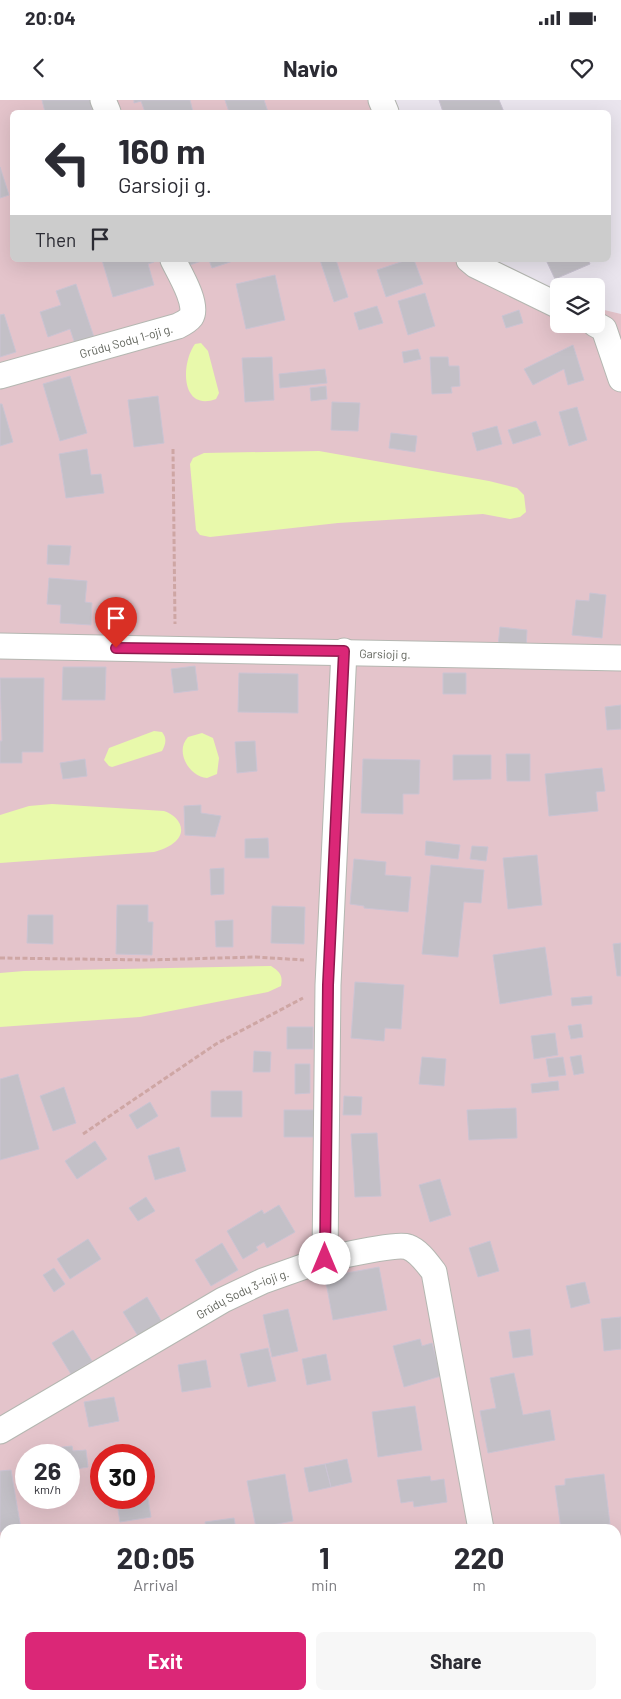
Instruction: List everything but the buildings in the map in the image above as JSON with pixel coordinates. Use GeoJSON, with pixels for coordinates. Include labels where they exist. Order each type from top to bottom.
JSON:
{"type":"FeatureCollection","features":[{"type":"Feature","properties":{"kind":"street","name":"Grūdų Sodų 1-oji g."},"geometry":{"type":"LineString","coordinates":[[0,376],[178,326],[186,322],[191,317],[193,304],[175,262]]}},
{"type":"Feature","properties":{"kind":"street"},"geometry":{"type":"LineString","coordinates":[[471,262],[550,302]]}},
{"type":"Feature","properties":{"kind":"street"},"geometry":{"type":"LineString","coordinates":[[605,331],[621,379]]}},
{"type":"Feature","properties":{"kind":"street","name":"Garsioji g."},"geometry":{"type":"LineString","coordinates":[[0,646],[344,651],[621,658]]}},
{"type":"Feature","properties":{"kind":"street"},"geometry":{"type":"LineString","coordinates":[[325,1259],[328,974],[344,651]]}},
{"type":"Feature","properties":{"kind":"street","name":"Grūdų Sodų 3-ioji g."},"geometry":{"type":"LineString","coordinates":[[0,1431],[223,1300],[262,1280],[325,1259],[394,1247],[408,1247],[423,1258],[434,1272],[480,1524]]}},
{"type":"Feature","properties":{"kind":"path"},"geometry":{"type":"LineString","coordinates":[[173,449],[175,649]]}},
{"type":"Feature","properties":{"kind":"path"},"geometry":{"type":"LineString","coordinates":[[0,958],[148,960],[254,957],[328,974]]}},
{"type":"Feature","properties":{"kind":"path"},"geometry":{"type":"LineString","coordinates":[[83,1134],[216,1044],[328,974]]}},
{"type":"Feature","properties":{"kind":"shaded area"},"geometry":{"type":"Polygon","coordinates":[[[0,100],[391,100],[395,110],[10,110],[10,262],[499,262],[550,288],[550,333],[605,333],[605,310],[621,314],[621,1524],[0,1524],[0,100]]]}},
{"type":"Feature","properties":{"kind":"shaded area"},"geometry":{"type":"Polygon","coordinates":[[[201,343],[208,351],[219,393],[216,399],[204,401],[196,399],[190,392],[186,373],[190,352],[195,344],[201,343]]]}},
{"type":"Feature","properties":{"kind":"shaded area"},"geometry":{"type":"Polygon","coordinates":[[[319,451],[489,481],[517,488],[524,495],[526,512],[520,517],[510,519],[483,514],[338,523],[210,537],[200,535],[196,530],[190,464],[193,458],[204,453],[319,451]]]}},
{"type":"Feature","properties":{"kind":"shaded area"},"geometry":{"type":"Polygon","coordinates":[[[154,731],[162,732],[165,737],[162,751],[112,767],[104,760],[109,748],[154,731]]]}},
{"type":"Feature","properties":{"kind":"shaded area"},"geometry":{"type":"Polygon","coordinates":[[[202,733],[213,738],[219,758],[217,774],[207,778],[201,777],[190,769],[183,756],[184,743],[188,737],[202,733]]]}},
{"type":"Feature","properties":{"kind":"shaded area"},"geometry":{"type":"Polygon","coordinates":[[[52,804],[164,811],[177,819],[181,832],[174,843],[154,852],[0,863],[0,815],[29,806],[52,804]]]}},
{"type":"Feature","properties":{"kind":"shaded area"},"geometry":{"type":"Polygon","coordinates":[[[271,966],[280,974],[282,982],[281,986],[268,992],[140,1017],[0,1027],[0,973],[271,966]]]}},
{"type":"Feature","properties":{"kind":"route"},"geometry":{"type":"LineString","coordinates":[[116,648],[344,651],[328,985],[325,1259]]}}]}
